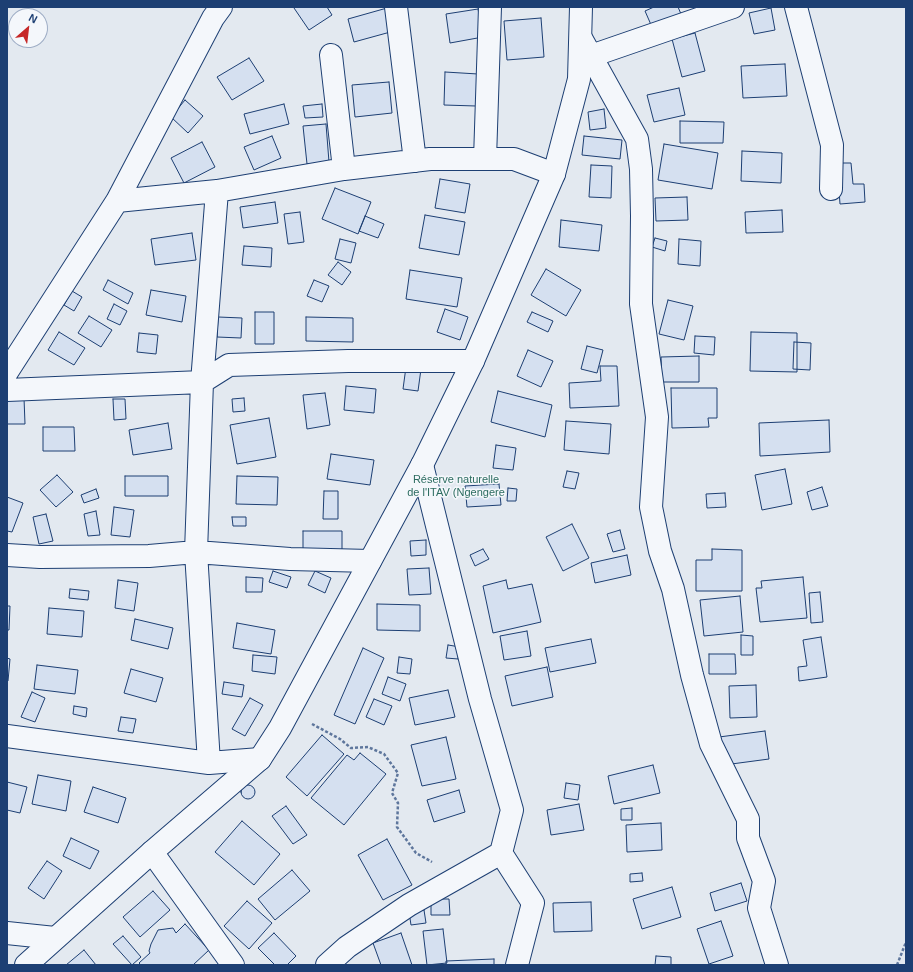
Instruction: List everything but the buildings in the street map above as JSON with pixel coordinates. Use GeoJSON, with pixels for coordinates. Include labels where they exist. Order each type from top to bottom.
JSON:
{"type":"FeatureCollection","features":[{"type":"Feature","properties":{"kind":"street"},"geometry":{"type":"LineString","coordinates":[[7,372],[117,201],[212,18],[220,7]]}},
{"type":"Feature","properties":{"kind":"street"},"geometry":{"type":"LineString","coordinates":[[396,7],[415,161]]}},
{"type":"Feature","properties":{"kind":"street"},"geometry":{"type":"LineString","coordinates":[[485,159],[490,7]]}},
{"type":"Feature","properties":{"kind":"street"},"geometry":{"type":"LineString","coordinates":[[26,965],[152,852],[260,759],[294,705],[422,465],[473,361],[554,174],[586,47],[581,7]]}},
{"type":"Feature","properties":{"kind":"street"},"geometry":{"type":"LineString","coordinates":[[586,47],[733,7]]}},
{"type":"Feature","properties":{"kind":"street"},"geometry":{"type":"LineString","coordinates":[[796,7],[832,145],[831,189]]}},
{"type":"Feature","properties":{"kind":"street"},"geometry":{"type":"LineString","coordinates":[[586,47],[637,139],[642,208],[642,304],[657,417],[651,507],[660,551],[673,589],[692,675],[711,744],[748,819],[748,838],[764,881],[759,908],[777,965]]}},
{"type":"Feature","properties":{"kind":"street"},"geometry":{"type":"LineString","coordinates":[[331,54],[344,169]]}},
{"type":"Feature","properties":{"kind":"street"},"geometry":{"type":"LineString","coordinates":[[117,201],[217,191],[344,169],[430,159],[514,159],[554,174]]}},
{"type":"Feature","properties":{"kind":"street"},"geometry":{"type":"LineString","coordinates":[[209,763],[196,552],[202,382],[217,191]]}},
{"type":"Feature","properties":{"kind":"street"},"geometry":{"type":"LineString","coordinates":[[7,390],[202,382],[229,365],[348,361],[473,361]]}},
{"type":"Feature","properties":{"kind":"street"},"geometry":{"type":"LineString","coordinates":[[327,965],[347,947],[410,905],[501,853],[512,810],[480,699],[422,465]]}},
{"type":"Feature","properties":{"kind":"street"},"geometry":{"type":"LineString","coordinates":[[7,555],[40,557],[149,556],[196,552],[290,559],[370,561]]}},
{"type":"Feature","properties":{"kind":"street"},"geometry":{"type":"LineString","coordinates":[[7,736],[209,763],[260,759]]}},
{"type":"Feature","properties":{"kind":"street"},"geometry":{"type":"LineString","coordinates":[[152,852],[233,965]]}},
{"type":"Feature","properties":{"kind":"street"},"geometry":{"type":"LineString","coordinates":[[501,853],[533,903],[517,965]]}},
{"type":"Feature","properties":{"kind":"street"},"geometry":{"type":"LineString","coordinates":[[7,933],[55,938]]}},
{"type":"Feature","properties":{"kind":"path"},"geometry":{"type":"LineString","coordinates":[[294,705],[313,726],[340,739],[351,748],[368,747],[384,754],[398,773],[392,793],[398,803],[397,827],[416,853],[434,864],[449,882]]}},
{"type":"Feature","properties":{"kind":"path"},"geometry":{"type":"LineString","coordinates":[[898,965],[906,942]]}},
{"type":"Feature","properties":{"kind":"green space","name":"Réserve naturelle de l'ITAV (Ngengere"},"geometry":{"type":"Polygon","coordinates":[[[7,7],[906,7],[906,965],[7,965],[7,7]]]}}]}
